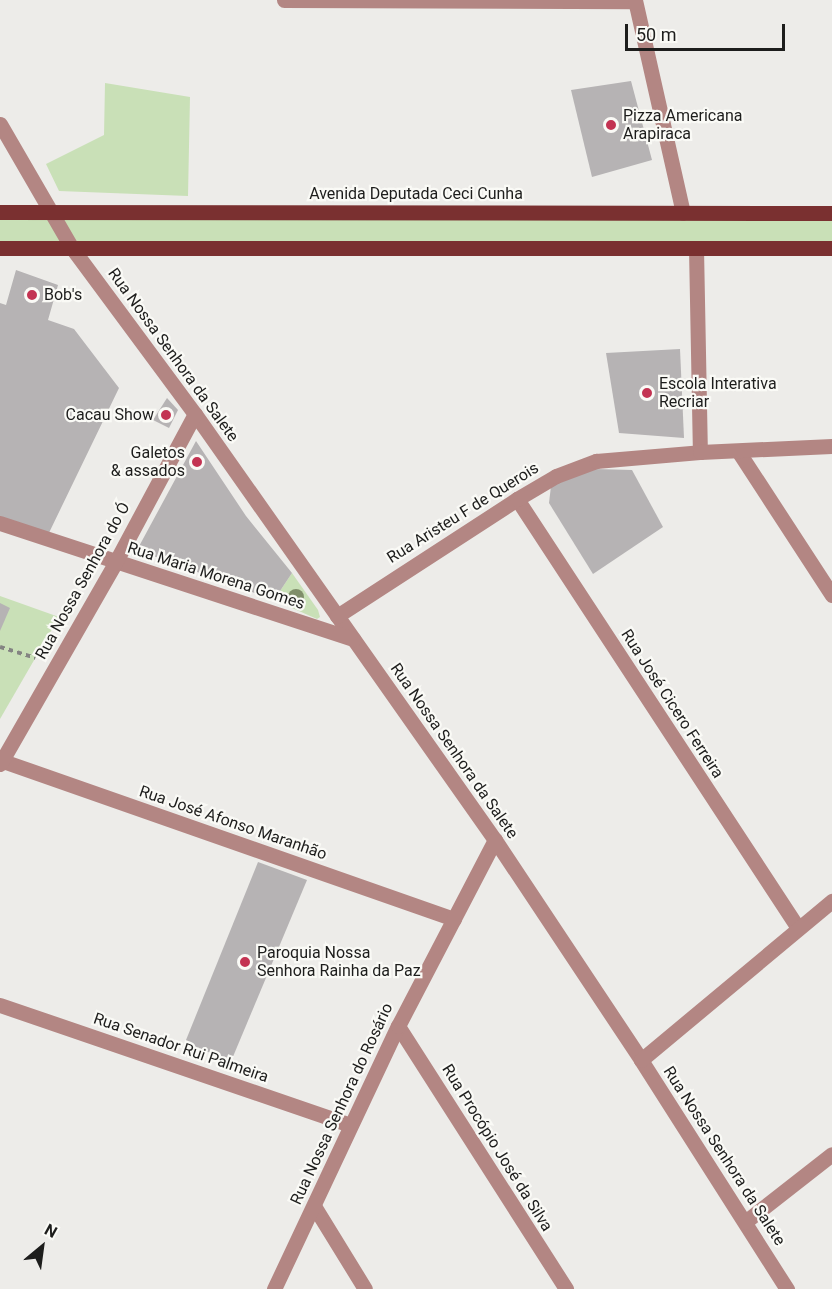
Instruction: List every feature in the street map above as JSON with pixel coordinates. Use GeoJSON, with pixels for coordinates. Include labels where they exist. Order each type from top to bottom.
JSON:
{"type":"FeatureCollection","features":[{"type":"Feature","properties":{"kind":"main road","name":"Avenida Deputada Ceci Cunha"},"geometry":{"type":"LineString","coordinates":[[0,212],[832,213]]}},
{"type":"Feature","properties":{"kind":"main road"},"geometry":{"type":"LineString","coordinates":[[0,248],[832,248]]}},
{"type":"Feature","properties":{"kind":"street"},"geometry":{"type":"LineString","coordinates":[[284,0],[635,1],[682,213]]}},
{"type":"Feature","properties":{"kind":"street"},"geometry":{"type":"LineString","coordinates":[[0,124],[50,212]]}},
{"type":"Feature","properties":{"kind":"street","name":"Rua Nossa Senhora da Salete"},"geometry":{"type":"LineString","coordinates":[[50,212],[72,248],[195,414],[495,840],[641,1060],[787,1289]]}},
{"type":"Feature","properties":{"kind":"street"},"geometry":{"type":"LineString","coordinates":[[696,248],[700,452]]}},
{"type":"Feature","properties":{"kind":"street","name":"Rua Nossa Senhora do Ó"},"geometry":{"type":"LineString","coordinates":[[1,761],[116,563],[195,414]]}},
{"type":"Feature","properties":{"kind":"street","name":"Rua Aristeu F de Querois"},"geometry":{"type":"LineString","coordinates":[[337,616],[517,499],[556,476],[596,461],[700,452],[832,446]]}},
{"type":"Feature","properties":{"kind":"street"},"geometry":{"type":"LineString","coordinates":[[738,451],[832,595]]}},
{"type":"Feature","properties":{"kind":"street","name":"Rua José Cicero Ferreira"},"geometry":{"type":"LineString","coordinates":[[517,499],[798,928]]}},
{"type":"Feature","properties":{"kind":"street","name":"Rua Maria Morena Gomes"},"geometry":{"type":"LineString","coordinates":[[0,523],[353,639]]}},
{"type":"Feature","properties":{"kind":"street","name":"Rua José Afonso Maranhão"},"geometry":{"type":"LineString","coordinates":[[1,761],[454,919]]}},
{"type":"Feature","properties":{"kind":"street","name":"Rua Nossa Senhora do Rosário"},"geometry":{"type":"LineString","coordinates":[[274,1289],[398,1026],[495,840]]}},
{"type":"Feature","properties":{"kind":"street"},"geometry":{"type":"LineString","coordinates":[[641,1060],[832,901]]}},
{"type":"Feature","properties":{"kind":"street","name":"Rua Senador Rui Palmeira"},"geometry":{"type":"LineString","coordinates":[[0,1005],[350,1125]]}},
{"type":"Feature","properties":{"kind":"street","name":"Rua Procópio José da Silva"},"geometry":{"type":"LineString","coordinates":[[398,1026],[566,1289]]}},
{"type":"Feature","properties":{"kind":"street"},"geometry":{"type":"LineString","coordinates":[[745,1222],[832,1154]]}},
{"type":"Feature","properties":{"kind":"street"},"geometry":{"type":"LineString","coordinates":[[314,1206],[365,1289]]}},
{"type":"Feature","properties":{"kind":"path"},"geometry":{"type":"LineString","coordinates":[[0,647],[35,658]]}},
{"type":"Feature","properties":{"kind":"green space"},"geometry":{"type":"Polygon","coordinates":[[[105,83],[190,97],[188,196],[59,191],[46,164],[104,135],[105,83]]]}},
{"type":"Feature","properties":{"kind":"green space"},"geometry":{"type":"Polygon","coordinates":[[[0,212],[832,213],[832,248],[0,248],[0,212]]]}},
{"type":"Feature","properties":{"kind":"green space"},"geometry":{"type":"Polygon","coordinates":[[[292,573],[318,610],[320,617],[317,619],[274,600],[292,573]]]}},
{"type":"Feature","properties":{"kind":"green space"},"geometry":{"type":"Polygon","coordinates":[[[0,596],[59,617],[0,719],[0,596]]]}},
{"type":"Feature","properties":{"kind":"building","name":"Pizza Americana Arapiraca"},"geometry":{"type":"Polygon","coordinates":[[[631,81],[652,160],[592,177],[571,90],[631,81]]]}},
{"type":"Feature","properties":{"kind":"building"},"geometry":{"type":"Polygon","coordinates":[[[16,270],[58,285],[48,320],[74,329],[119,388],[46,539],[0,523],[0,303],[6,305],[16,270]]]}},
{"type":"Feature","properties":{"kind":"building","name":"Escola Interativa Recriar"},"geometry":{"type":"Polygon","coordinates":[[[680,349],[684,438],[619,433],[606,353],[680,349]]]}},
{"type":"Feature","properties":{"kind":"building","name":"Cacau Show"},"geometry":{"type":"Polygon","coordinates":[[[167,398],[178,410],[169,428],[153,420],[167,398]]]}},
{"type":"Feature","properties":{"kind":"building"},"geometry":{"type":"Polygon","coordinates":[[[196,441],[246,516],[292,573],[274,600],[137,550],[196,441]]]}},
{"type":"Feature","properties":{"kind":"building"},"geometry":{"type":"Polygon","coordinates":[[[595,469],[632,470],[663,527],[593,574],[549,503],[551,486],[595,469]]]}},
{"type":"Feature","properties":{"kind":"building"},"geometry":{"type":"Polygon","coordinates":[[[0,603],[10,608],[0,631],[0,603]]]}},
{"type":"Feature","properties":{"kind":"building","name":"Paroquia Nossa Senhora Rainha da Paz"},"geometry":{"type":"Polygon","coordinates":[[[258,862],[307,880],[232,1059],[184,1045],[258,862]]]}},
{"type":"Feature","properties":{"kind":"place","name":"Pizza Americana Arapiraca"},"geometry":{"type":"Point","coordinates":[611,125]}},
{"type":"Feature","properties":{"kind":"place","name":"Bob's"},"geometry":{"type":"Point","coordinates":[32,295]}},
{"type":"Feature","properties":{"kind":"place","name":"Escola Interativa Recriar"},"geometry":{"type":"Point","coordinates":[647,393]}},
{"type":"Feature","properties":{"kind":"place","name":"Cacau Show"},"geometry":{"type":"Point","coordinates":[166,415]}},
{"type":"Feature","properties":{"kind":"place","name":"Galetos & assados"},"geometry":{"type":"Point","coordinates":[197,462]}},
{"type":"Feature","properties":{"kind":"place","name":"Paroquia Nossa Senhora Rainha da Paz"},"geometry":{"type":"Point","coordinates":[245,962]}}]}
